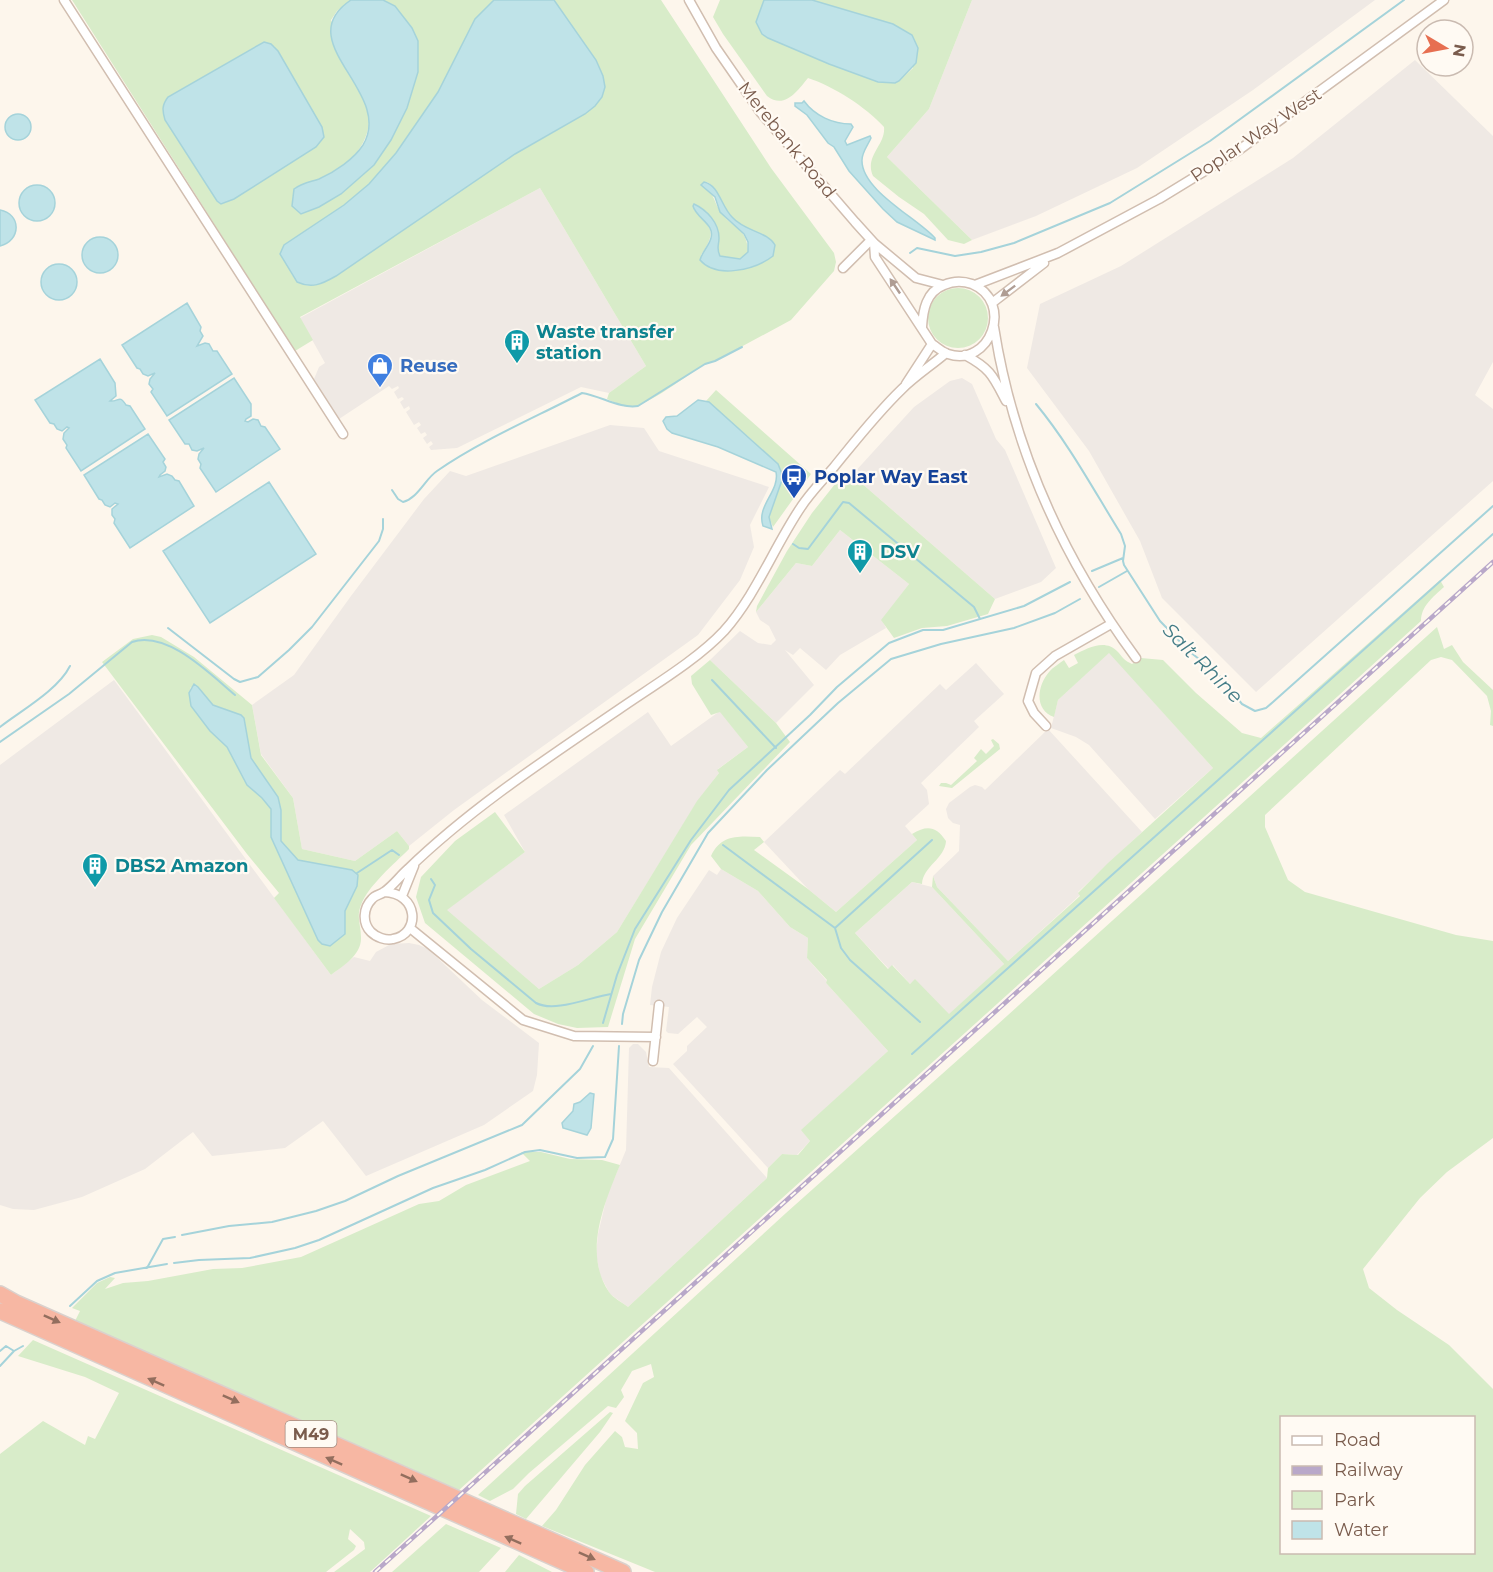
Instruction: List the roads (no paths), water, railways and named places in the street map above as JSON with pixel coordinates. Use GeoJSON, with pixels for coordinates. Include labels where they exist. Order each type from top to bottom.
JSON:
{"type":"FeatureCollection","features":[{"type":"Feature","properties":{"kind":"highway","name":"M49"},"geometry":{"type":"LineString","coordinates":[[0,1293],[27,1308],[623,1572]]}},
{"type":"Feature","properties":{"kind":"highway","name":"M49"},"geometry":{"type":"LineString","coordinates":[[0,1311],[586,1572]]}},
{"type":"Feature","properties":{"kind":"street"},"geometry":{"type":"LineString","coordinates":[[64,0],[343,434]]}},
{"type":"Feature","properties":{"kind":"street","name":"Merebank Road"},"geometry":{"type":"LineString","coordinates":[[689,0],[716,48],[761,113],[873,241],[916,278],[943,285]]}},
{"type":"Feature","properties":{"kind":"street","name":"Poplar Way West"},"geometry":{"type":"LineString","coordinates":[[975,285],[1058,253],[1159,199],[1239,150],[1444,0]]}},
{"type":"Feature","properties":{"kind":"street"},"geometry":{"type":"LineString","coordinates":[[843,268],[873,241]]}},
{"type":"Feature","properties":{"kind":"street","name":"Merebank Road"},"geometry":{"type":"LineString","coordinates":[[873,241],[875,257],[922,327]]}},
{"type":"Feature","properties":{"kind":"street","name":"Poplar Way West"},"geometry":{"type":"LineString","coordinates":[[992,303],[1058,253]]}},
{"type":"Feature","properties":{"kind":"street"},"geometry":{"type":"LineString","coordinates":[[1012,412],[995,379],[983,364],[965,355],[946,353],[932,344],[922,327],[923,309],[930,295],[943,285],[954,282],[975,285],[992,303],[995,315],[994,327],[1012,412],[1032,473],[1083,578],[1111,624],[1136,658]]}},
{"type":"Feature","properties":{"kind":"street"},"geometry":{"type":"LineString","coordinates":[[965,355],[983,346],[994,327]]}},
{"type":"Feature","properties":{"kind":"street"},"geometry":{"type":"LineString","coordinates":[[904,387],[932,344]]}},
{"type":"Feature","properties":{"kind":"street"},"geometry":{"type":"LineString","coordinates":[[384,892],[394,892],[402,896],[410,904],[413,915],[410,928],[400,937],[390,940],[376,936],[368,930],[364,918],[366,907],[373,897],[384,892],[415,862],[488,802],[686,663],[723,632],[749,595],[802,506],[869,424],[904,387],[946,353]]}},
{"type":"Feature","properties":{"kind":"street"},"geometry":{"type":"LineString","coordinates":[[1046,726],[1034,713],[1028,701],[1036,673],[1055,656],[1111,624]]}},
{"type":"Feature","properties":{"kind":"street"},"geometry":{"type":"LineString","coordinates":[[402,896],[415,862]]}},
{"type":"Feature","properties":{"kind":"street"},"geometry":{"type":"LineString","coordinates":[[410,928],[523,1020],[574,1036],[656,1037]]}},
{"type":"Feature","properties":{"kind":"street"},"geometry":{"type":"LineString","coordinates":[[653,1061],[659,1005]]}},
{"type":"Feature","properties":{"kind":"water"},"geometry":{"type":"Polygon","coordinates":[[[351,0],[383,0],[395,6],[412,28],[418,41],[418,72],[407,108],[391,140],[374,165],[341,194],[301,214],[292,206],[294,189],[325,176],[349,160],[363,145],[369,125],[366,106],[336,50],[331,33],[335,16],[351,0]]]}},
{"type":"Feature","properties":{"kind":"water"},"geometry":{"type":"Polygon","coordinates":[[[494,0],[554,0],[596,60],[605,87],[602,97],[585,114],[515,154],[336,276],[317,285],[297,282],[280,254],[284,245],[344,205],[369,184],[396,153],[438,92],[475,19],[494,0]]]}},
{"type":"Feature","properties":{"kind":"water"},"geometry":{"type":"Polygon","coordinates":[[[764,0],[812,0],[893,24],[912,35],[918,48],[916,63],[895,83],[878,82],[829,64],[762,34],[756,22],[764,0]]]}},
{"type":"Feature","properties":{"kind":"water"},"geometry":{"type":"Polygon","coordinates":[[[264,42],[271,44],[278,51],[322,127],[324,137],[316,147],[234,199],[221,204],[165,120],[164,105],[168,97],[264,42]]]}},
{"type":"Feature","properties":{"kind":"water"},"geometry":{"type":"Polygon","coordinates":[[[804,101],[813,111],[825,118],[838,123],[851,124],[853,127],[845,141],[847,145],[870,136],[862,160],[864,171],[870,182],[891,203],[927,230],[935,240],[897,222],[883,209],[849,171],[834,147],[828,143],[807,115],[795,106],[795,103],[804,101]]]}},
{"type":"Feature","properties":{"kind":"water"},"geometry":{"type":"Polygon","coordinates":[[[18,114],[27,118],[31,127],[27,136],[18,140],[9,136],[5,127],[9,118],[18,114]]]}},
{"type":"Feature","properties":{"kind":"water"},"geometry":{"type":"Polygon","coordinates":[[[704,182],[717,191],[728,212],[737,222],[771,240],[775,245],[773,256],[756,265],[725,271],[707,266],[700,260],[710,241],[711,233],[708,225],[695,210],[694,204],[708,213],[715,222],[720,256],[740,259],[748,252],[748,242],[744,234],[720,212],[715,197],[701,185],[704,182]]]}},
{"type":"Feature","properties":{"kind":"water"},"geometry":{"type":"Polygon","coordinates":[[[37,185],[50,190],[55,203],[50,216],[37,221],[24,216],[19,203],[24,190],[37,185]]]}},
{"type":"Feature","properties":{"kind":"water"},"geometry":{"type":"Polygon","coordinates":[[[0,210],[12,217],[16,228],[12,239],[0,246],[0,210]]]}},
{"type":"Feature","properties":{"kind":"water"},"geometry":{"type":"Polygon","coordinates":[[[100,237],[113,242],[118,255],[113,268],[100,273],[87,268],[82,255],[87,242],[100,237]]]}},
{"type":"Feature","properties":{"kind":"water"},"geometry":{"type":"Polygon","coordinates":[[[59,264],[72,269],[77,282],[72,295],[59,300],[46,295],[41,282],[46,269],[59,264]]]}},
{"type":"Feature","properties":{"kind":"water"},"geometry":{"type":"Polygon","coordinates":[[[187,303],[201,327],[200,331],[203,336],[197,346],[209,344],[213,351],[217,351],[232,374],[167,416],[151,392],[153,389],[149,384],[150,379],[155,373],[148,376],[143,374],[122,345],[187,303]]]}},
{"type":"Feature","properties":{"kind":"water"},"geometry":{"type":"Polygon","coordinates":[[[100,359],[115,383],[116,396],[110,401],[120,399],[130,406],[145,429],[81,471],[63,439],[64,433],[69,428],[62,431],[57,429],[54,424],[50,423],[35,400],[100,359]]]}},
{"type":"Feature","properties":{"kind":"water"},"geometry":{"type":"Polygon","coordinates":[[[234,378],[251,404],[251,416],[245,421],[258,420],[280,449],[216,492],[200,468],[199,454],[204,448],[197,451],[192,450],[189,444],[185,444],[169,420],[234,378]]]}},
{"type":"Feature","properties":{"kind":"water"},"geometry":{"type":"Polygon","coordinates":[[[698,400],[709,402],[778,464],[782,480],[769,517],[772,529],[763,526],[762,519],[765,505],[775,486],[776,472],[718,447],[672,433],[667,429],[663,421],[666,417],[677,416],[698,400]]]}},
{"type":"Feature","properties":{"kind":"water"},"geometry":{"type":"Polygon","coordinates":[[[148,434],[165,459],[163,462],[166,467],[165,471],[159,477],[167,474],[179,481],[194,506],[130,548],[114,523],[112,509],[118,504],[115,503],[110,507],[105,505],[84,475],[148,434]]]}},
{"type":"Feature","properties":{"kind":"water"},"geometry":{"type":"Polygon","coordinates":[[[269,482],[316,554],[210,623],[163,551],[269,482]]]}},
{"type":"Feature","properties":{"kind":"water"},"geometry":{"type":"Polygon","coordinates":[[[194,684],[213,705],[244,718],[251,758],[278,797],[281,810],[281,841],[298,860],[352,870],[358,875],[357,886],[345,911],[345,934],[330,946],[318,940],[271,837],[271,809],[247,785],[227,747],[210,731],[191,706],[189,693],[194,684]]]}},
{"type":"Feature","properties":{"kind":"water"},"geometry":{"type":"Polygon","coordinates":[[[590,1093],[594,1094],[591,1128],[587,1135],[563,1128],[562,1123],[573,1111],[574,1104],[590,1093]]]}},
{"type":"Feature","properties":{"kind":"waterway"},"geometry":{"type":"LineString","coordinates":[[910,253],[917,248],[955,256],[981,252],[1014,243],[1110,203],[1210,141],[1404,0]]}},
{"type":"Feature","properties":{"kind":"waterway"},"geometry":{"type":"LineString","coordinates":[[392,490],[398,499],[403,502],[408,500],[433,474],[454,460],[490,439],[582,393],[624,406],[638,406],[705,364],[742,347]]}},
{"type":"Feature","properties":{"kind":"waterway","name":"Salt Rhine"},"geometry":{"type":"LineString","coordinates":[[1036,404],[1070,451],[1121,534],[1125,546],[1124,565],[1160,621],[1190,652],[1217,673],[1242,704],[1255,711],[1266,708],[1273,702],[1493,506]]}},
{"type":"Feature","properties":{"kind":"waterway"},"geometry":{"type":"LineString","coordinates":[[793,544],[799,548],[808,549],[843,502],[849,503],[974,607],[980,619]]}},
{"type":"Feature","properties":{"kind":"waterway"},"geometry":{"type":"LineString","coordinates":[[168,628],[234,679],[240,682],[258,677],[312,627],[379,541],[383,519]]}},
{"type":"Feature","properties":{"kind":"waterway"},"geometry":{"type":"LineString","coordinates":[[912,1054],[1493,534]]}},
{"type":"Feature","properties":{"kind":"waterway"},"geometry":{"type":"LineString","coordinates":[[1092,571],[1123,558]]}},
{"type":"Feature","properties":{"kind":"waterway"},"geometry":{"type":"LineString","coordinates":[[1099,587],[1127,571]]}},
{"type":"Feature","properties":{"kind":"waterway"},"geometry":{"type":"LineString","coordinates":[[603,1023],[617,975],[635,929],[691,840],[729,790],[837,687],[889,643],[923,630],[943,630],[1024,606],[1070,582]]}},
{"type":"Feature","properties":{"kind":"waterway"},"geometry":{"type":"LineString","coordinates":[[622,1024],[639,960],[662,912],[708,833],[767,770],[838,703],[891,659],[941,644],[1014,628],[1055,613],[1080,599]]}},
{"type":"Feature","properties":{"kind":"waterway"},"geometry":{"type":"LineString","coordinates":[[0,742],[69,694],[132,642],[145,640],[159,642],[173,648],[201,666],[235,695]]}},
{"type":"Feature","properties":{"kind":"waterway"},"geometry":{"type":"LineString","coordinates":[[0,727],[39,699],[57,683],[70,666]]}},
{"type":"Feature","properties":{"kind":"waterway"},"geometry":{"type":"LineString","coordinates":[[712,680],[776,748]]}},
{"type":"Feature","properties":{"kind":"waterway"},"geometry":{"type":"LineString","coordinates":[[835,928],[932,840]]}},
{"type":"Feature","properties":{"kind":"waterway"},"geometry":{"type":"LineString","coordinates":[[723,845],[835,928],[841,948],[850,960],[920,1022]]}},
{"type":"Feature","properties":{"kind":"waterway"},"geometry":{"type":"LineString","coordinates":[[357,873],[392,850],[399,855]]}},
{"type":"Feature","properties":{"kind":"waterway"},"geometry":{"type":"LineString","coordinates":[[431,879],[435,885],[429,900],[433,913],[471,949],[536,1003],[544,1006],[563,1005],[611,994]]}},
{"type":"Feature","properties":{"kind":"waterway"},"geometry":{"type":"LineString","coordinates":[[182,1235],[229,1226],[272,1222],[316,1211],[345,1201],[398,1176],[522,1125],[580,1069],[593,1046]]}},
{"type":"Feature","properties":{"kind":"waterway"},"geometry":{"type":"LineString","coordinates":[[174,1263],[250,1258],[295,1248],[319,1240],[433,1188],[485,1170],[525,1152],[540,1150],[577,1158],[605,1157],[613,1139],[619,1046]]}},
{"type":"Feature","properties":{"kind":"waterway"},"geometry":{"type":"LineString","coordinates":[[147,1268],[163,1239],[175,1237]]}},
{"type":"Feature","properties":{"kind":"waterway"},"geometry":{"type":"LineString","coordinates":[[70,1306],[97,1281],[115,1273],[167,1264]]}},
{"type":"Feature","properties":{"kind":"waterway"},"geometry":{"type":"LineString","coordinates":[[0,1351],[6,1346],[14,1351]]}},
{"type":"Feature","properties":{"kind":"waterway"},"geometry":{"type":"LineString","coordinates":[[0,1366],[14,1351],[23,1346]]}},
{"type":"Feature","properties":{"kind":"railway"},"geometry":{"type":"LineString","coordinates":[[375,1572],[1493,562]]}},
{"type":"Feature","properties":{"kind":"place","name":"Waste transfer station"},"geometry":{"type":"Point","coordinates":[517,365]}},
{"type":"Feature","properties":{"kind":"place","name":"Reuse"},"geometry":{"type":"Point","coordinates":[380,389]}},
{"type":"Feature","properties":{"kind":"place","name":"Poplar Way East"},"geometry":{"type":"Point","coordinates":[794,500]}},
{"type":"Feature","properties":{"kind":"place","name":"DSV"},"geometry":{"type":"Point","coordinates":[860,575]}},
{"type":"Feature","properties":{"kind":"place","name":"DBS2 Amazon"},"geometry":{"type":"Point","coordinates":[95,889]}}]}
